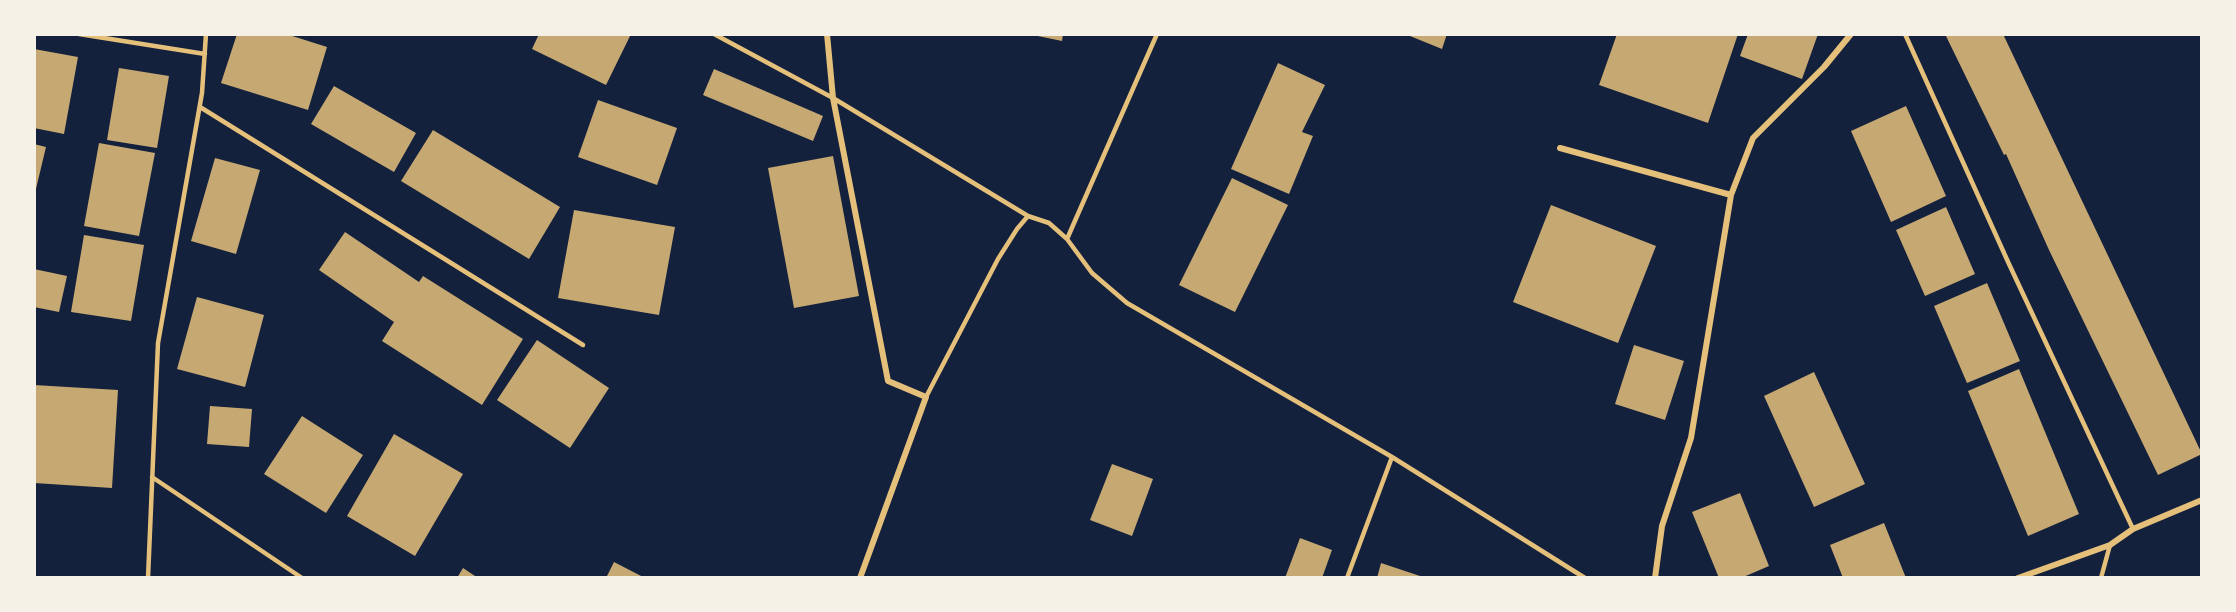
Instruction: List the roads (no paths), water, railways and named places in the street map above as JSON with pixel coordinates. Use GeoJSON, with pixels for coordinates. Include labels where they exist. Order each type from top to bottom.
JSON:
{"type":"FeatureCollection","features":[{"type":"Feature","properties":{"kind":"street"},"geometry":{"type":"LineString","coordinates":[[827,34],[833,98],[888,381],[926,397],[860,578]]}},
{"type":"Feature","properties":{"kind":"street"},"geometry":{"type":"LineString","coordinates":[[1655,578],[1662,526],[1691,438],[1731,195],[1753,138],[1824,68],[1851,34]]}},
{"type":"Feature","properties":{"kind":"street"},"geometry":{"type":"LineString","coordinates":[[1560,148],[1731,195]]}},
{"type":"Feature","properties":{"kind":"street"},"geometry":{"type":"LineString","coordinates":[[2018,578],[2110,545],[2133,529],[2202,500]]}},
{"type":"Feature","properties":{"kind":"lane"},"geometry":{"type":"LineString","coordinates":[[79,34],[205,54]]}},
{"type":"Feature","properties":{"kind":"lane"},"geometry":{"type":"LineString","coordinates":[[148,578],[158,343],[200,107],[206,34]]}},
{"type":"Feature","properties":{"kind":"lane"},"geometry":{"type":"LineString","coordinates":[[714,34],[833,98],[1028,216],[1049,223],[1067,239],[1092,273],[1127,303],[1392,457],[1585,578]]}},
{"type":"Feature","properties":{"kind":"lane"},"geometry":{"type":"LineString","coordinates":[[1067,239],[1158,34]]}},
{"type":"Feature","properties":{"kind":"lane"},"geometry":{"type":"LineString","coordinates":[[1905,34],[2133,529]]}},
{"type":"Feature","properties":{"kind":"lane"},"geometry":{"type":"LineString","coordinates":[[200,107],[583,345]]}},
{"type":"Feature","properties":{"kind":"lane"},"geometry":{"type":"LineString","coordinates":[[926,397],[998,259],[1028,216]]}},
{"type":"Feature","properties":{"kind":"lane"},"geometry":{"type":"LineString","coordinates":[[1347,578],[1392,457]]}},
{"type":"Feature","properties":{"kind":"lane"},"geometry":{"type":"LineString","coordinates":[[153,477],[302,578]]}},
{"type":"Feature","properties":{"kind":"lane"},"geometry":{"type":"LineString","coordinates":[[2101,578],[2110,545]]}}]}
